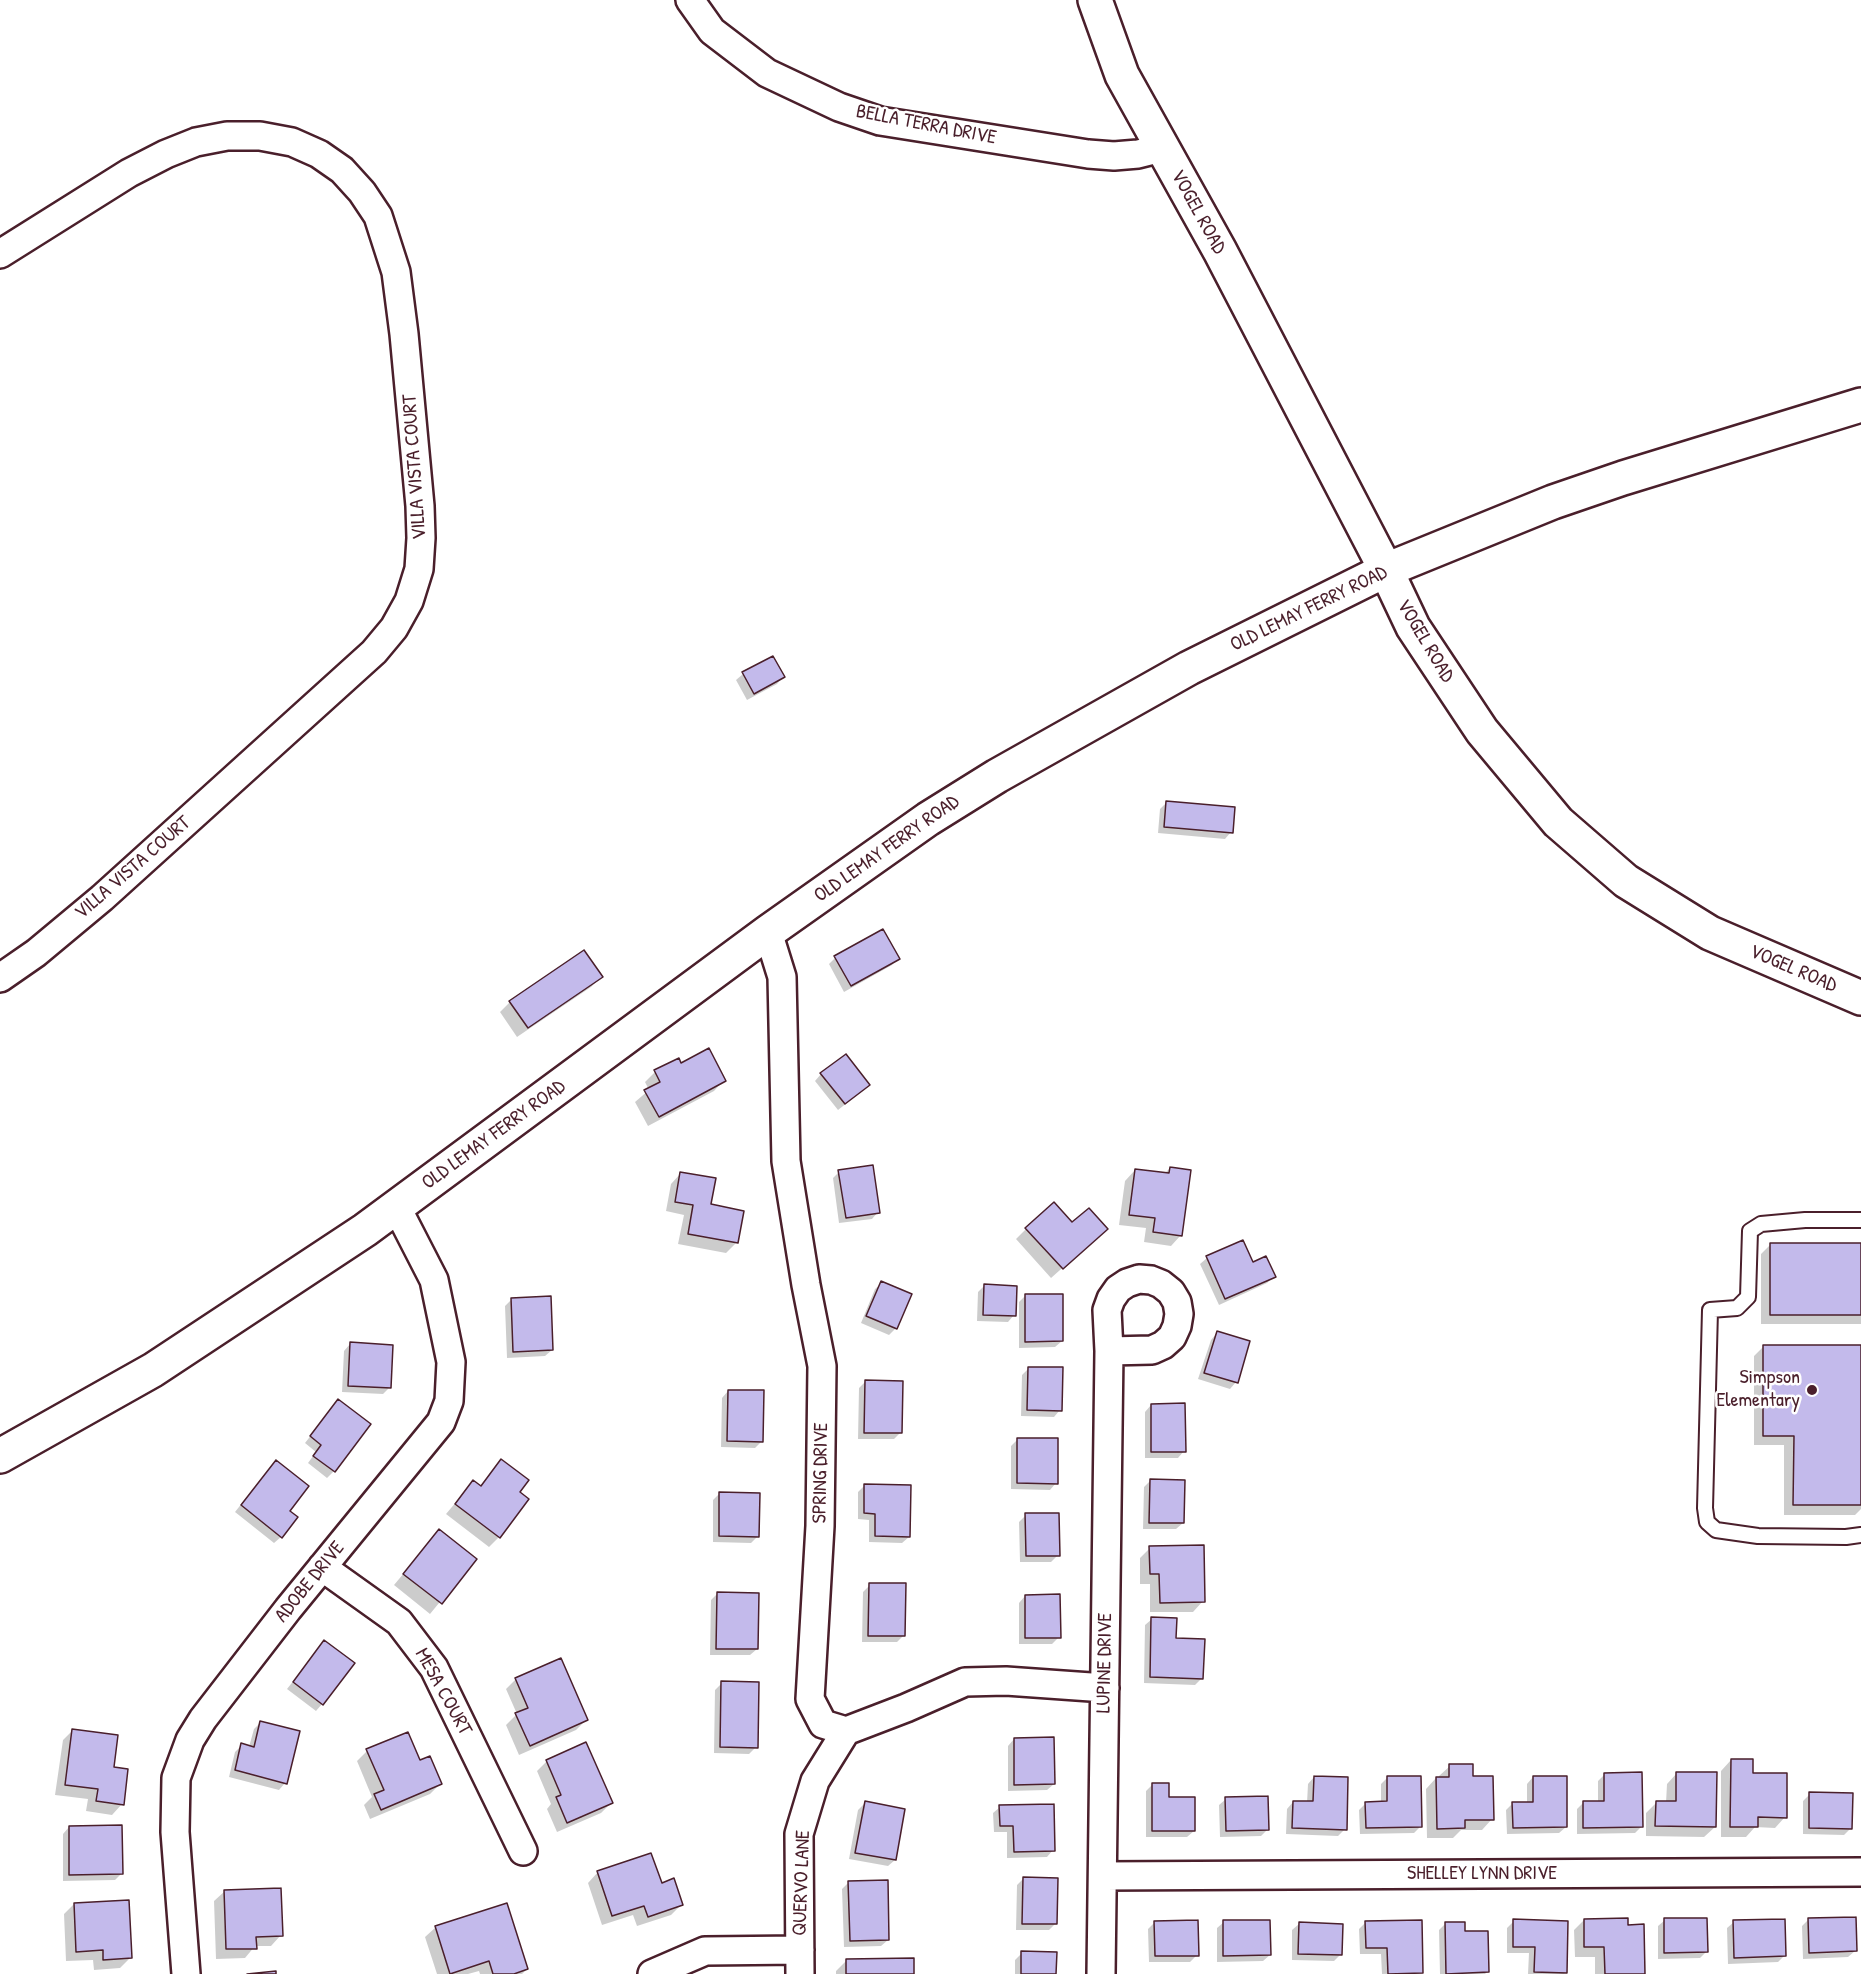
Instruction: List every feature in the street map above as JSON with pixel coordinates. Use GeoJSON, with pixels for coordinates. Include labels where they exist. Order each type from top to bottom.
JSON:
{"type":"FeatureCollection","features":[{"type":"Feature","properties":{"kind":"main road","name":"VOGEL ROAD"},"geometry":{"type":"LineString","coordinates":[[1095,0],[1122,75],[1220,251],[1386,570],[1413,627],[1482,731],[1558,822],[1626,882],[1710,933],[1861,998]]}},
{"type":"Feature","properties":{"kind":"main road","name":"OLD LEMAY FERRY ROAD"},"geometry":{"type":"LineString","coordinates":[[0,1456],[153,1370],[365,1230],[768,932],[928,819],[997,776],[1189,668],[1386,570],[1553,502],[1861,405]]}},
{"type":"Feature","properties":{"kind":"street","name":"BELLA TERRA DRIVE"},"geometry":{"type":"LineString","coordinates":[[690,0],[712,31],[766,73],[829,103],[880,120],[1088,154],[1114,156],[1138,154],[1162,148]]}},
{"type":"Feature","properties":{"kind":"street","name":"VILLA VISTA COURT"},"geometry":{"type":"LineString","coordinates":[[0,254],[129,172],[196,142],[228,136],[260,136],[292,142],[319,154],[342,171],[362,192],[378,216],[396,272],[405,334],[421,538],[419,569],[409,601],[393,628],[374,652],[102,898],[36,953],[0,978]]}},
{"type":"Feature","properties":{"kind":"street","name":"SPRING DRIVE"},"geometry":{"type":"LineString","coordinates":[[768,932],[782,976],[786,1161],[822,1366],[820,1527],[810,1699],[823,1724],[846,1731]]}},
{"type":"Feature","properties":{"kind":"street","name":"ADOBE DRIVE"},"geometry":{"type":"LineString","coordinates":[[186,1974],[175,1832],[176,1778],[190,1740],[203,1719],[322,1567],[441,1422],[449,1401],[451,1362],[434,1280],[396,1206]]}},
{"type":"Feature","properties":{"kind":"street","name":"LUPINE DRIVE"},"geometry":{"type":"LineString","coordinates":[[1101,1974],[1109,1351]]}},
{"type":"Feature","properties":{"kind":"street","name":"MESA COURT"},"geometry":{"type":"LineString","coordinates":[[322,1567],[399,1622],[434,1668],[523,1851]]}},
{"type":"Feature","properties":{"kind":"street"},"geometry":{"type":"LineString","coordinates":[[846,1731],[965,1682],[1006,1681],[1105,1688]]}},
{"type":"Feature","properties":{"kind":"street","name":"QUERVO LANE"},"geometry":{"type":"LineString","coordinates":[[800,1962],[800,1834],[815,1781],[846,1731]]}},
{"type":"Feature","properties":{"kind":"street","name":"SHELLEY LYNN DRIVE"},"geometry":{"type":"LineString","coordinates":[[1103,1876],[1861,1872]]}},
{"type":"Feature","properties":{"kind":"street"},"geometry":{"type":"LineString","coordinates":[[652,1974],[705,1951],[800,1962]]}},
{"type":"Feature","properties":{"kind":"lane"},"geometry":{"type":"LineString","coordinates":[[1861,1220],[1805,1220],[1761,1224],[1750,1232],[1748,1297],[1737,1308],[1710,1310],[1705,1508],[1707,1522],[1716,1530],[1758,1536],[1846,1537],[1861,1535]]}},
{"type":"Feature","properties":{"kind":"building"},"geometry":{"type":"Polygon","coordinates":[[[773,656],[785,677],[754,694],[742,672],[773,656]]]}},
{"type":"Feature","properties":{"kind":"building"},"geometry":{"type":"Polygon","coordinates":[[[1166,801],[1235,807],[1233,833],[1164,827],[1166,801]]]}},
{"type":"Feature","properties":{"kind":"building"},"geometry":{"type":"Polygon","coordinates":[[[883,929],[900,959],[851,986],[834,956],[883,929]]]}},
{"type":"Feature","properties":{"kind":"building"},"geometry":{"type":"Polygon","coordinates":[[[584,950],[603,977],[528,1028],[509,1001],[584,950]]]}},
{"type":"Feature","properties":{"kind":"building"},"geometry":{"type":"Polygon","coordinates":[[[709,1048],[726,1081],[659,1117],[644,1090],[660,1082],[654,1070],[679,1058],[681,1063],[709,1048]]]}},
{"type":"Feature","properties":{"kind":"building"},"geometry":{"type":"Polygon","coordinates":[[[846,1054],[870,1085],[845,1104],[820,1073],[846,1054]]]}},
{"type":"Feature","properties":{"kind":"building"},"geometry":{"type":"Polygon","coordinates":[[[873,1165],[880,1213],[846,1218],[838,1170],[873,1165]]]}},
{"type":"Feature","properties":{"kind":"building"},"geometry":{"type":"Polygon","coordinates":[[[1170,1167],[1191,1170],[1182,1236],[1153,1232],[1155,1218],[1129,1215],[1135,1169],[1169,1173],[1170,1167]]]}},
{"type":"Feature","properties":{"kind":"building"},"geometry":{"type":"Polygon","coordinates":[[[680,1172],[716,1178],[711,1204],[744,1211],[738,1243],[688,1234],[693,1205],[675,1202],[680,1172]]]}},
{"type":"Feature","properties":{"kind":"building"},"geometry":{"type":"Polygon","coordinates":[[[1054,1202],[1072,1222],[1089,1208],[1108,1229],[1063,1269],[1025,1228],[1054,1202]]]}},
{"type":"Feature","properties":{"kind":"building"},"geometry":{"type":"Polygon","coordinates":[[[1243,1240],[1253,1262],[1266,1256],[1276,1277],[1225,1299],[1206,1256],[1243,1240]]]}},
{"type":"Feature","properties":{"kind":"building","name":"Simpson Elementary"},"geometry":{"type":"Polygon","coordinates":[[[1770,1243],[1861,1243],[1861,1315],[1770,1315],[1770,1243]]]}},
{"type":"Feature","properties":{"kind":"building"},"geometry":{"type":"Polygon","coordinates":[[[881,1281],[912,1294],[897,1329],[866,1316],[881,1281]]]}},
{"type":"Feature","properties":{"kind":"building"},"geometry":{"type":"Polygon","coordinates":[[[984,1284],[1017,1286],[1016,1316],[983,1315],[984,1284]]]}},
{"type":"Feature","properties":{"kind":"building"},"geometry":{"type":"Polygon","coordinates":[[[1025,1294],[1063,1294],[1063,1341],[1025,1342],[1025,1294]]]}},
{"type":"Feature","properties":{"kind":"building"},"geometry":{"type":"Polygon","coordinates":[[[551,1296],[553,1350],[513,1352],[511,1298],[551,1296]]]}},
{"type":"Feature","properties":{"kind":"building"},"geometry":{"type":"Polygon","coordinates":[[[1217,1331],[1250,1341],[1238,1383],[1204,1373],[1217,1331]]]}},
{"type":"Feature","properties":{"kind":"building"},"geometry":{"type":"Polygon","coordinates":[[[350,1342],[393,1345],[391,1388],[348,1386],[350,1342]]]}},
{"type":"Feature","properties":{"kind":"building","name":"Simpson Elementary"},"geometry":{"type":"Polygon","coordinates":[[[1763,1345],[1861,1345],[1861,1505],[1793,1505],[1794,1436],[1763,1436],[1763,1345]]]}},
{"type":"Feature","properties":{"kind":"building"},"geometry":{"type":"Polygon","coordinates":[[[1028,1367],[1063,1367],[1062,1411],[1027,1410],[1028,1367]]]}},
{"type":"Feature","properties":{"kind":"building"},"geometry":{"type":"Polygon","coordinates":[[[865,1380],[903,1381],[902,1433],[864,1433],[865,1380]]]}},
{"type":"Feature","properties":{"kind":"building"},"geometry":{"type":"Polygon","coordinates":[[[728,1390],[764,1390],[763,1442],[727,1441],[728,1390]]]}},
{"type":"Feature","properties":{"kind":"building"},"geometry":{"type":"Polygon","coordinates":[[[338,1399],[371,1424],[335,1472],[313,1456],[321,1445],[310,1436],[338,1399]]]}},
{"type":"Feature","properties":{"kind":"building"},"geometry":{"type":"Polygon","coordinates":[[[1185,1403],[1186,1452],[1151,1452],[1151,1404],[1185,1403]]]}},
{"type":"Feature","properties":{"kind":"building"},"geometry":{"type":"Polygon","coordinates":[[[1017,1438],[1058,1438],[1058,1484],[1017,1483],[1017,1438]]]}},
{"type":"Feature","properties":{"kind":"building"},"geometry":{"type":"Polygon","coordinates":[[[501,1459],[529,1480],[520,1492],[529,1499],[500,1538],[455,1504],[473,1480],[481,1486],[501,1459]]]}},
{"type":"Feature","properties":{"kind":"building"},"geometry":{"type":"Polygon","coordinates":[[[276,1460],[309,1486],[290,1511],[298,1517],[282,1538],[241,1505],[276,1460]]]}},
{"type":"Feature","properties":{"kind":"building"},"geometry":{"type":"Polygon","coordinates":[[[1150,1479],[1185,1480],[1184,1523],[1149,1523],[1150,1479]]]}},
{"type":"Feature","properties":{"kind":"building"},"geometry":{"type":"Polygon","coordinates":[[[864,1484],[911,1485],[910,1537],[875,1536],[875,1514],[864,1513],[864,1484]]]}},
{"type":"Feature","properties":{"kind":"building"},"geometry":{"type":"Polygon","coordinates":[[[719,1492],[760,1493],[759,1537],[719,1536],[719,1492]]]}},
{"type":"Feature","properties":{"kind":"building"},"geometry":{"type":"Polygon","coordinates":[[[1025,1513],[1059,1513],[1060,1556],[1026,1556],[1025,1513]]]}},
{"type":"Feature","properties":{"kind":"building"},"geometry":{"type":"Polygon","coordinates":[[[439,1529],[477,1559],[442,1604],[403,1574],[439,1529]]]}},
{"type":"Feature","properties":{"kind":"building"},"geometry":{"type":"Polygon","coordinates":[[[1204,1545],[1205,1602],[1160,1603],[1159,1574],[1150,1574],[1149,1546],[1204,1545]]]}},
{"type":"Feature","properties":{"kind":"building"},"geometry":{"type":"Polygon","coordinates":[[[869,1583],[906,1583],[905,1636],[868,1636],[869,1583]]]}},
{"type":"Feature","properties":{"kind":"building"},"geometry":{"type":"Polygon","coordinates":[[[717,1592],[759,1593],[758,1649],[716,1649],[717,1592]]]}},
{"type":"Feature","properties":{"kind":"building"},"geometry":{"type":"Polygon","coordinates":[[[1060,1594],[1061,1638],[1025,1638],[1025,1595],[1060,1594]]]}},
{"type":"Feature","properties":{"kind":"building"},"geometry":{"type":"Polygon","coordinates":[[[1151,1617],[1177,1618],[1176,1638],[1205,1639],[1203,1679],[1150,1677],[1151,1617]]]}},
{"type":"Feature","properties":{"kind":"building"},"geometry":{"type":"Polygon","coordinates":[[[324,1640],[355,1663],[323,1705],[293,1682],[324,1640]]]}},
{"type":"Feature","properties":{"kind":"building"},"geometry":{"type":"Polygon","coordinates":[[[561,1658],[588,1720],[530,1746],[515,1713],[528,1708],[515,1678],[561,1658]]]}},
{"type":"Feature","properties":{"kind":"building"},"geometry":{"type":"Polygon","coordinates":[[[721,1681],[759,1682],[758,1748],[720,1747],[721,1681]]]}},
{"type":"Feature","properties":{"kind":"building"},"geometry":{"type":"Polygon","coordinates":[[[260,1721],[300,1731],[287,1784],[235,1770],[241,1743],[254,1747],[260,1721]]]}},
{"type":"Feature","properties":{"kind":"building"},"geometry":{"type":"Polygon","coordinates":[[[72,1729],[118,1735],[114,1767],[128,1769],[124,1805],[96,1801],[98,1789],[65,1785],[72,1729]]]}},
{"type":"Feature","properties":{"kind":"building"},"geometry":{"type":"Polygon","coordinates":[[[408,1732],[420,1760],[430,1756],[442,1784],[381,1810],[374,1794],[384,1790],[366,1749],[408,1732]]]}},
{"type":"Feature","properties":{"kind":"building"},"geometry":{"type":"Polygon","coordinates":[[[1054,1737],[1055,1784],[1014,1785],[1014,1738],[1054,1737]]]}},
{"type":"Feature","properties":{"kind":"building"},"geometry":{"type":"Polygon","coordinates":[[[586,1742],[613,1803],[567,1823],[556,1797],[561,1795],[546,1760],[586,1742]]]}},
{"type":"Feature","properties":{"kind":"building"},"geometry":{"type":"Polygon","coordinates":[[[1731,1759],[1753,1759],[1753,1773],[1787,1773],[1787,1818],[1758,1817],[1758,1827],[1730,1827],[1731,1759]]]}},
{"type":"Feature","properties":{"kind":"building"},"geometry":{"type":"Polygon","coordinates":[[[1449,1764],[1473,1764],[1473,1776],[1493,1776],[1494,1820],[1465,1820],[1465,1828],[1437,1829],[1436,1777],[1449,1777],[1449,1764]]]}},
{"type":"Feature","properties":{"kind":"building"},"geometry":{"type":"Polygon","coordinates":[[[1642,1772],[1643,1827],[1583,1828],[1583,1801],[1604,1801],[1604,1773],[1642,1772]]]}},
{"type":"Feature","properties":{"kind":"building"},"geometry":{"type":"Polygon","coordinates":[[[1676,1772],[1717,1772],[1716,1827],[1655,1826],[1656,1801],[1676,1801],[1676,1772]]]}},
{"type":"Feature","properties":{"kind":"building"},"geometry":{"type":"Polygon","coordinates":[[[1314,1776],[1348,1777],[1347,1830],[1292,1828],[1293,1801],[1313,1801],[1314,1776]]]}},
{"type":"Feature","properties":{"kind":"building"},"geometry":{"type":"Polygon","coordinates":[[[1387,1776],[1421,1776],[1422,1827],[1366,1828],[1365,1802],[1387,1801],[1387,1776]]]}},
{"type":"Feature","properties":{"kind":"building"},"geometry":{"type":"Polygon","coordinates":[[[1533,1776],[1567,1776],[1567,1827],[1513,1828],[1512,1802],[1533,1802],[1533,1776]]]}},
{"type":"Feature","properties":{"kind":"building"},"geometry":{"type":"Polygon","coordinates":[[[1152,1783],[1169,1783],[1169,1797],[1195,1797],[1195,1831],[1152,1831],[1152,1783]]]}},
{"type":"Feature","properties":{"kind":"building"},"geometry":{"type":"Polygon","coordinates":[[[1809,1792],[1853,1793],[1852,1829],[1809,1828],[1809,1792]]]}},
{"type":"Feature","properties":{"kind":"building"},"geometry":{"type":"Polygon","coordinates":[[[1268,1796],[1269,1830],[1226,1831],[1225,1797],[1268,1796]]]}},
{"type":"Feature","properties":{"kind":"building"},"geometry":{"type":"Polygon","coordinates":[[[865,1801],[905,1809],[896,1860],[855,1853],[865,1801]]]}},
{"type":"Feature","properties":{"kind":"building"},"geometry":{"type":"Polygon","coordinates":[[[1054,1804],[1055,1851],[1014,1852],[1013,1826],[1000,1826],[999,1805],[1054,1804]]]}},
{"type":"Feature","properties":{"kind":"building"},"geometry":{"type":"Polygon","coordinates":[[[122,1825],[123,1874],[69,1875],[69,1826],[122,1825]]]}},
{"type":"Feature","properties":{"kind":"building"},"geometry":{"type":"Polygon","coordinates":[[[651,1853],[662,1883],[674,1878],[683,1905],[648,1917],[644,1906],[612,1916],[597,1871],[651,1853]]]}},
{"type":"Feature","properties":{"kind":"building"},"geometry":{"type":"Polygon","coordinates":[[[1023,1877],[1058,1878],[1057,1924],[1022,1924],[1023,1877]]]}},
{"type":"Feature","properties":{"kind":"building"},"geometry":{"type":"Polygon","coordinates":[[[888,1880],[889,1940],[850,1941],[848,1881],[888,1880]]]}},
{"type":"Feature","properties":{"kind":"building"},"geometry":{"type":"Polygon","coordinates":[[[281,1888],[283,1936],[256,1937],[257,1949],[226,1949],[224,1890],[281,1888]]]}},
{"type":"Feature","properties":{"kind":"building"},"geometry":{"type":"Polygon","coordinates":[[[129,1900],[132,1958],[103,1960],[103,1950],[76,1952],[74,1903],[129,1900]]]}},
{"type":"Feature","properties":{"kind":"building"},"geometry":{"type":"Polygon","coordinates":[[[507,1903],[528,1969],[514,1974],[493,1974],[489,1961],[450,1974],[435,1926],[507,1903]]]}},
{"type":"Feature","properties":{"kind":"building"},"geometry":{"type":"Polygon","coordinates":[[[1856,1917],[1857,1951],[1809,1953],[1808,1918],[1856,1917]]]}},
{"type":"Feature","properties":{"kind":"building"},"geometry":{"type":"Polygon","coordinates":[[[1628,1918],[1628,1925],[1644,1924],[1645,1974],[1605,1974],[1604,1947],[1584,1947],[1584,1919],[1628,1918]]]}},
{"type":"Feature","properties":{"kind":"building"},"geometry":{"type":"Polygon","coordinates":[[[1664,1918],[1707,1918],[1708,1952],[1664,1953],[1664,1918]]]}},
{"type":"Feature","properties":{"kind":"building"},"geometry":{"type":"Polygon","coordinates":[[[1513,1919],[1568,1921],[1567,1973],[1534,1972],[1535,1947],[1513,1947],[1513,1919]]]}},
{"type":"Feature","properties":{"kind":"building"},"geometry":{"type":"Polygon","coordinates":[[[1785,1919],[1786,1956],[1734,1958],[1733,1920],[1785,1919]]]}},
{"type":"Feature","properties":{"kind":"building"},"geometry":{"type":"Polygon","coordinates":[[[1198,1920],[1199,1956],[1155,1956],[1154,1921],[1198,1920]]]}},
{"type":"Feature","properties":{"kind":"building"},"geometry":{"type":"Polygon","coordinates":[[[1223,1920],[1270,1920],[1271,1955],[1223,1956],[1223,1920]]]}},
{"type":"Feature","properties":{"kind":"building"},"geometry":{"type":"Polygon","coordinates":[[[1422,1920],[1423,1973],[1388,1974],[1387,1948],[1366,1948],[1365,1921],[1422,1920]]]}},
{"type":"Feature","properties":{"kind":"building"},"geometry":{"type":"Polygon","coordinates":[[[1299,1922],[1343,1924],[1342,1955],[1298,1954],[1299,1922]]]}},
{"type":"Feature","properties":{"kind":"building"},"geometry":{"type":"Polygon","coordinates":[[[1445,1922],[1465,1922],[1465,1931],[1488,1931],[1489,1972],[1446,1974],[1445,1922]]]}},
{"type":"Feature","properties":{"kind":"building"},"geometry":{"type":"Polygon","coordinates":[[[1021,1951],[1057,1952],[1056,1974],[1021,1974],[1021,1951]]]}},
{"type":"Feature","properties":{"kind":"building"},"geometry":{"type":"Polygon","coordinates":[[[914,1958],[914,1974],[846,1974],[846,1959],[914,1958]]]}},
{"type":"Feature","properties":{"kind":"building"},"geometry":{"type":"Polygon","coordinates":[[[276,1971],[276,1974],[247,1974],[276,1971]]]}},
{"type":"Feature","properties":{"kind":"place","name":"Simpson Elementary"},"geometry":{"type":"Point","coordinates":[1812,1390]}}]}
